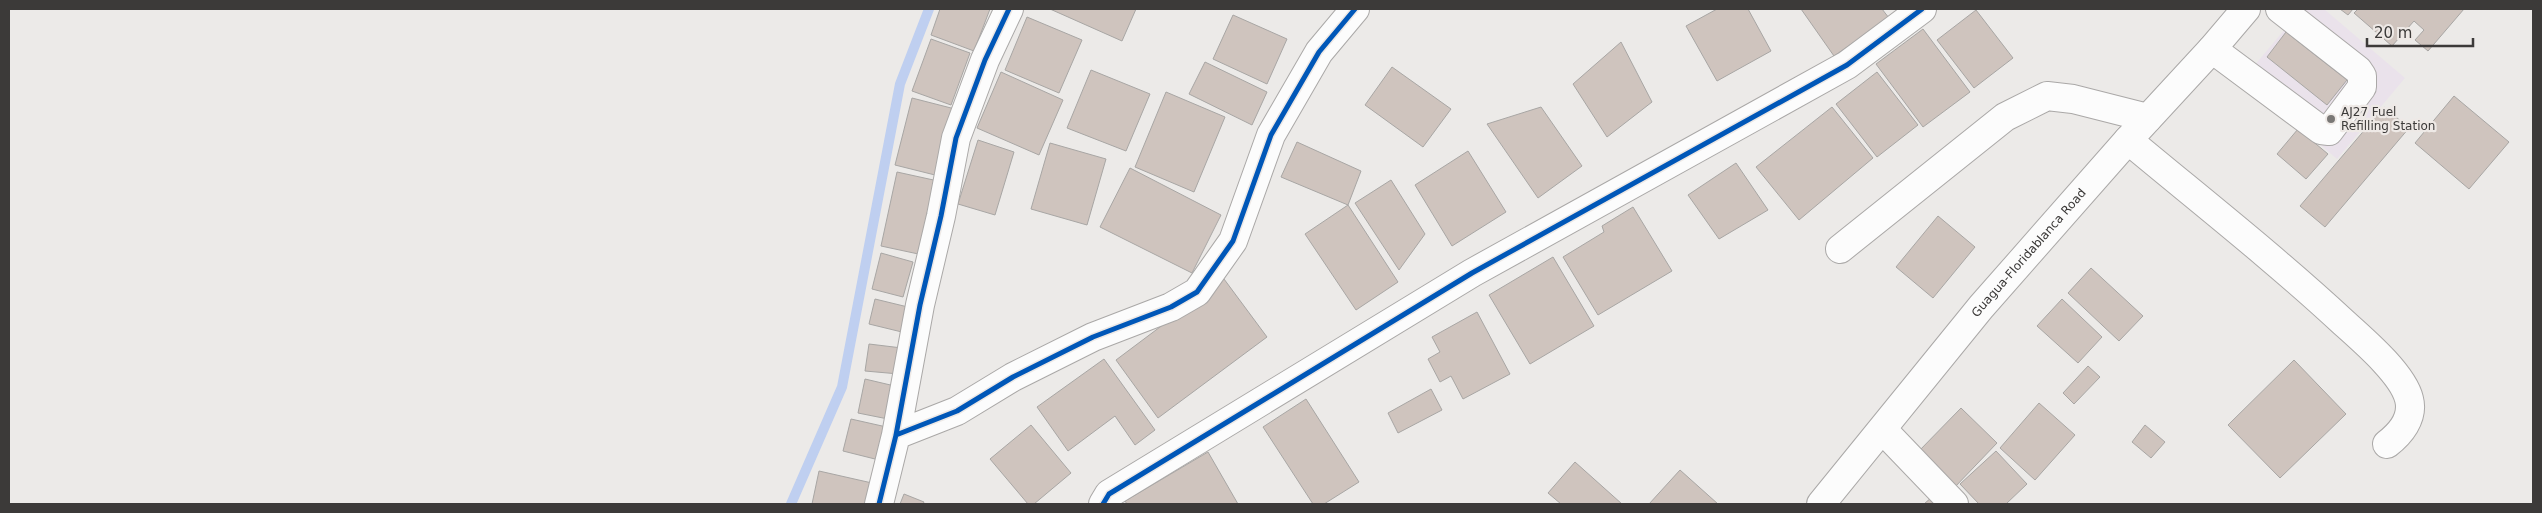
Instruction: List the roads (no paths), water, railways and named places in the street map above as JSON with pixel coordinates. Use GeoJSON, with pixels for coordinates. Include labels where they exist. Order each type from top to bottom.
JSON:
{"type":"FeatureCollection","features":[{"type":"Feature","properties":{"kind":"street"},"geometry":{"type":"LineString","coordinates":[[879,504],[896,435],[920,305],[941,216],[956,138],[985,60],[1009,9]]}},
{"type":"Feature","properties":{"kind":"street"},"geometry":{"type":"LineString","coordinates":[[896,435],[957,412],[1013,377],[1093,337],[1171,307],[1196,292],[1233,241],[1271,134],[1319,52],[1355,9]]}},
{"type":"Feature","properties":{"kind":"street"},"geometry":{"type":"LineString","coordinates":[[1103,504],[1109,494],[1472,273],[1847,65],[1922,9]]}},
{"type":"Feature","properties":{"kind":"street","name":"Guagua-Floridablanca Road"},"geometry":{"type":"LineString","coordinates":[[1821,504],[1981,307],[2246,9]]}},
{"type":"Feature","properties":{"kind":"street"},"geometry":{"type":"LineString","coordinates":[[2212,49],[2321,130],[2329,131],[2362,87],[2362,76],[2358,70],[2280,9]]}},
{"type":"Feature","properties":{"kind":"street"},"geometry":{"type":"LineString","coordinates":[[1840,249],[2005,117],[2047,96],[2073,99],[2148,118]]}},
{"type":"Feature","properties":{"kind":"street"},"geometry":{"type":"LineString","coordinates":[[2128,140],[2306,288],[2384,359],[2409,397],[2411,406],[2408,420],[2399,434],[2387,444]]}},
{"type":"Feature","properties":{"kind":"street"},"geometry":{"type":"LineString","coordinates":[[1883,430],[1954,504]]}},
{"type":"Feature","properties":{"kind":"waterway"},"geometry":{"type":"LineString","coordinates":[[791,504],[842,387],[900,84],[929,9]]}},
{"type":"Feature","properties":{"kind":"place","name":"AJ27 Fuel Refilling Station"},"geometry":{"type":"Point","coordinates":[2331,119]}}]}
